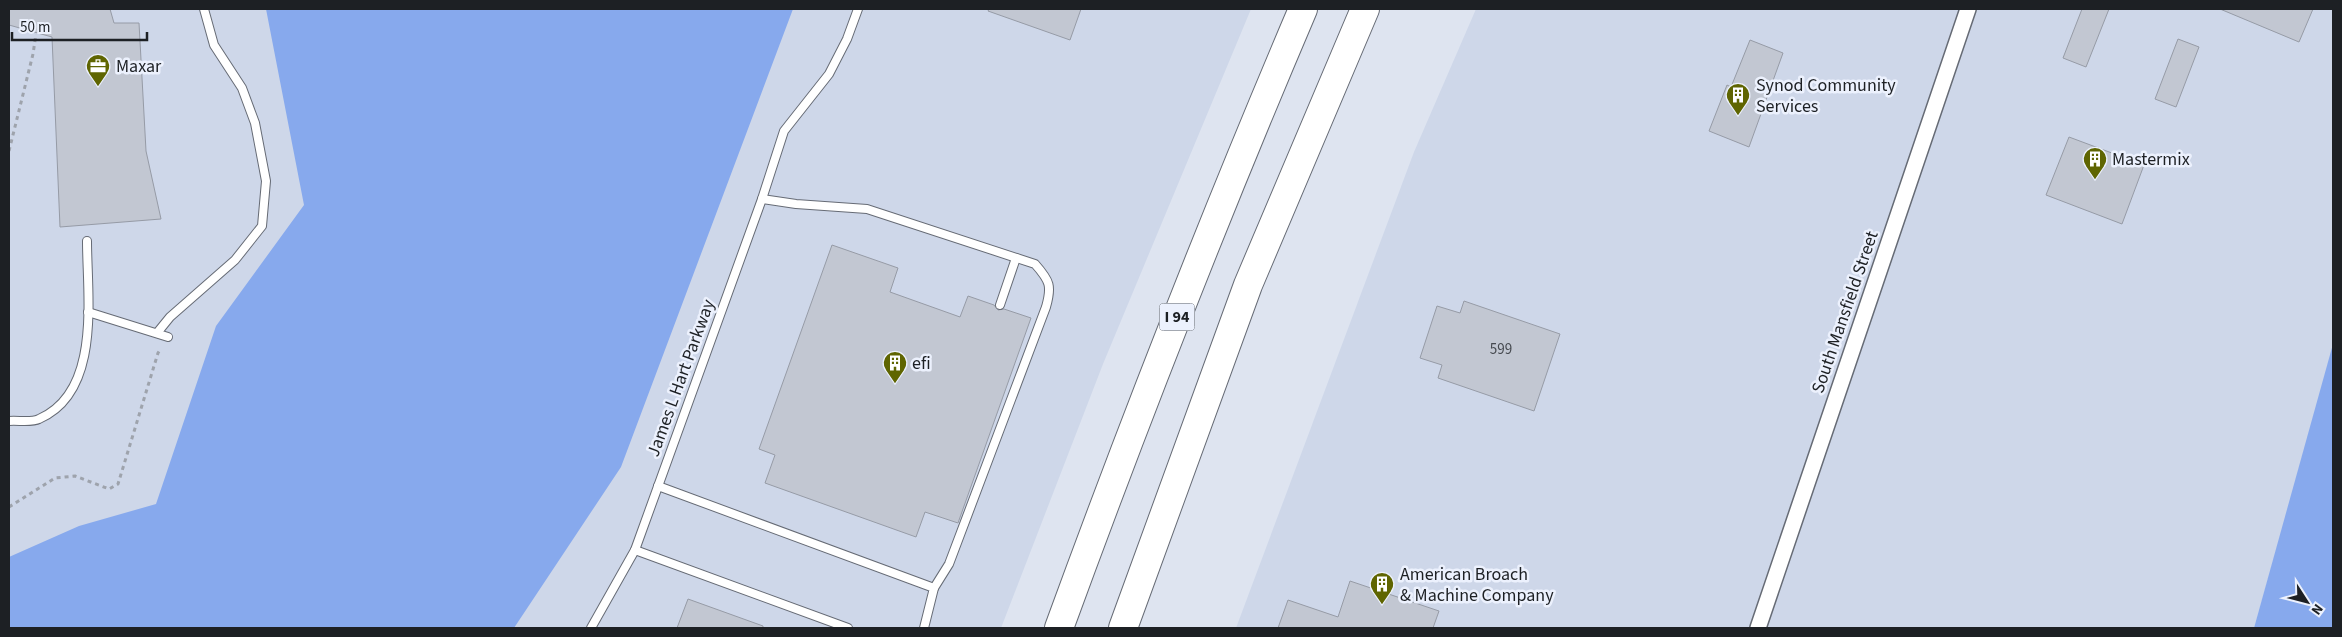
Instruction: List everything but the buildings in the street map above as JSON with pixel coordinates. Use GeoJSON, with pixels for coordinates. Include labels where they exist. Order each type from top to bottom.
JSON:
{"type":"FeatureCollection","features":[{"type":"Feature","properties":{"kind":"highway","name":"I 94"},"geometry":{"type":"LineString","coordinates":[[1059,628],[1124,451],[1254,122],[1303,9]]}},
{"type":"Feature","properties":{"kind":"highway"},"geometry":{"type":"LineString","coordinates":[[1122,628],[1248,285],[1365,9]]}},
{"type":"Feature","properties":{"kind":"street","name":"South Mansfield Street"},"geometry":{"type":"LineString","coordinates":[[1758,628],[1968,9]]}},
{"type":"Feature","properties":{"kind":"lane"},"geometry":{"type":"LineString","coordinates":[[156,333],[170,317],[235,260],[262,226],[266,181],[256,123],[242,88],[214,45],[204,9]]}},
{"type":"Feature","properties":{"kind":"lane","name":"James L Hart Parkway"},"geometry":{"type":"LineString","coordinates":[[591,628],[635,550],[762,199],[784,131],[829,74],[848,39],[858,9]]}},
{"type":"Feature","properties":{"kind":"lane"},"geometry":{"type":"LineString","coordinates":[[762,199],[867,210],[1035,264],[1046,277],[1051,290],[950,564],[934,588],[924,628]]}},
{"type":"Feature","properties":{"kind":"lane"},"geometry":{"type":"LineString","coordinates":[[9,421],[38,420],[66,401],[83,366],[88,336],[87,241]]}},
{"type":"Feature","properties":{"kind":"lane"},"geometry":{"type":"LineString","coordinates":[[1000,305],[1016,258]]}},
{"type":"Feature","properties":{"kind":"lane"},"geometry":{"type":"LineString","coordinates":[[88,312],[168,337]]}},
{"type":"Feature","properties":{"kind":"lane"},"geometry":{"type":"LineString","coordinates":[[658,486],[934,588]]}},
{"type":"Feature","properties":{"kind":"lane"},"geometry":{"type":"LineString","coordinates":[[635,550],[848,628]]}},
{"type":"Feature","properties":{"kind":"path"},"geometry":{"type":"LineString","coordinates":[[9,151],[34,54],[36,34]]}},
{"type":"Feature","properties":{"kind":"path"},"geometry":{"type":"LineString","coordinates":[[9,507],[55,478],[75,476],[109,489],[118,484],[158,353],[168,337]]}},
{"type":"Feature","properties":{"kind":"shaded area"},"geometry":{"type":"Polygon","coordinates":[[[9,9],[1251,9],[1103,364],[1001,628],[9,628],[9,9]]]}},
{"type":"Feature","properties":{"kind":"shaded area"},"geometry":{"type":"Polygon","coordinates":[[[266,9],[793,9],[621,467],[514,628],[9,628],[9,557],[79,526],[156,504],[216,326],[304,205],[266,9]]]}},
{"type":"Feature","properties":{"kind":"shaded area"},"geometry":{"type":"Polygon","coordinates":[[[1476,9],[2333,9],[2333,351],[2254,628],[1236,628],[1414,152],[1476,9]]]}},
{"type":"Feature","properties":{"kind":"shaded area"},"geometry":{"type":"Polygon","coordinates":[[[2333,344],[2333,628],[2254,628],[2333,344]]]}},
{"type":"Feature","properties":{"kind":"place","name":"Maxar"},"geometry":{"type":"Point","coordinates":[98,87]}},
{"type":"Feature","properties":{"kind":"place","name":"Synod Community Services"},"geometry":{"type":"Point","coordinates":[1738,116]}},
{"type":"Feature","properties":{"kind":"place","name":"Mastermix"},"geometry":{"type":"Point","coordinates":[2095,180]}},
{"type":"Feature","properties":{"kind":"place","name":"efi"},"geometry":{"type":"Point","coordinates":[895,384]}},
{"type":"Feature","properties":{"kind":"place","name":"American Broach & Machine Company"},"geometry":{"type":"Point","coordinates":[1382,605]}}]}
